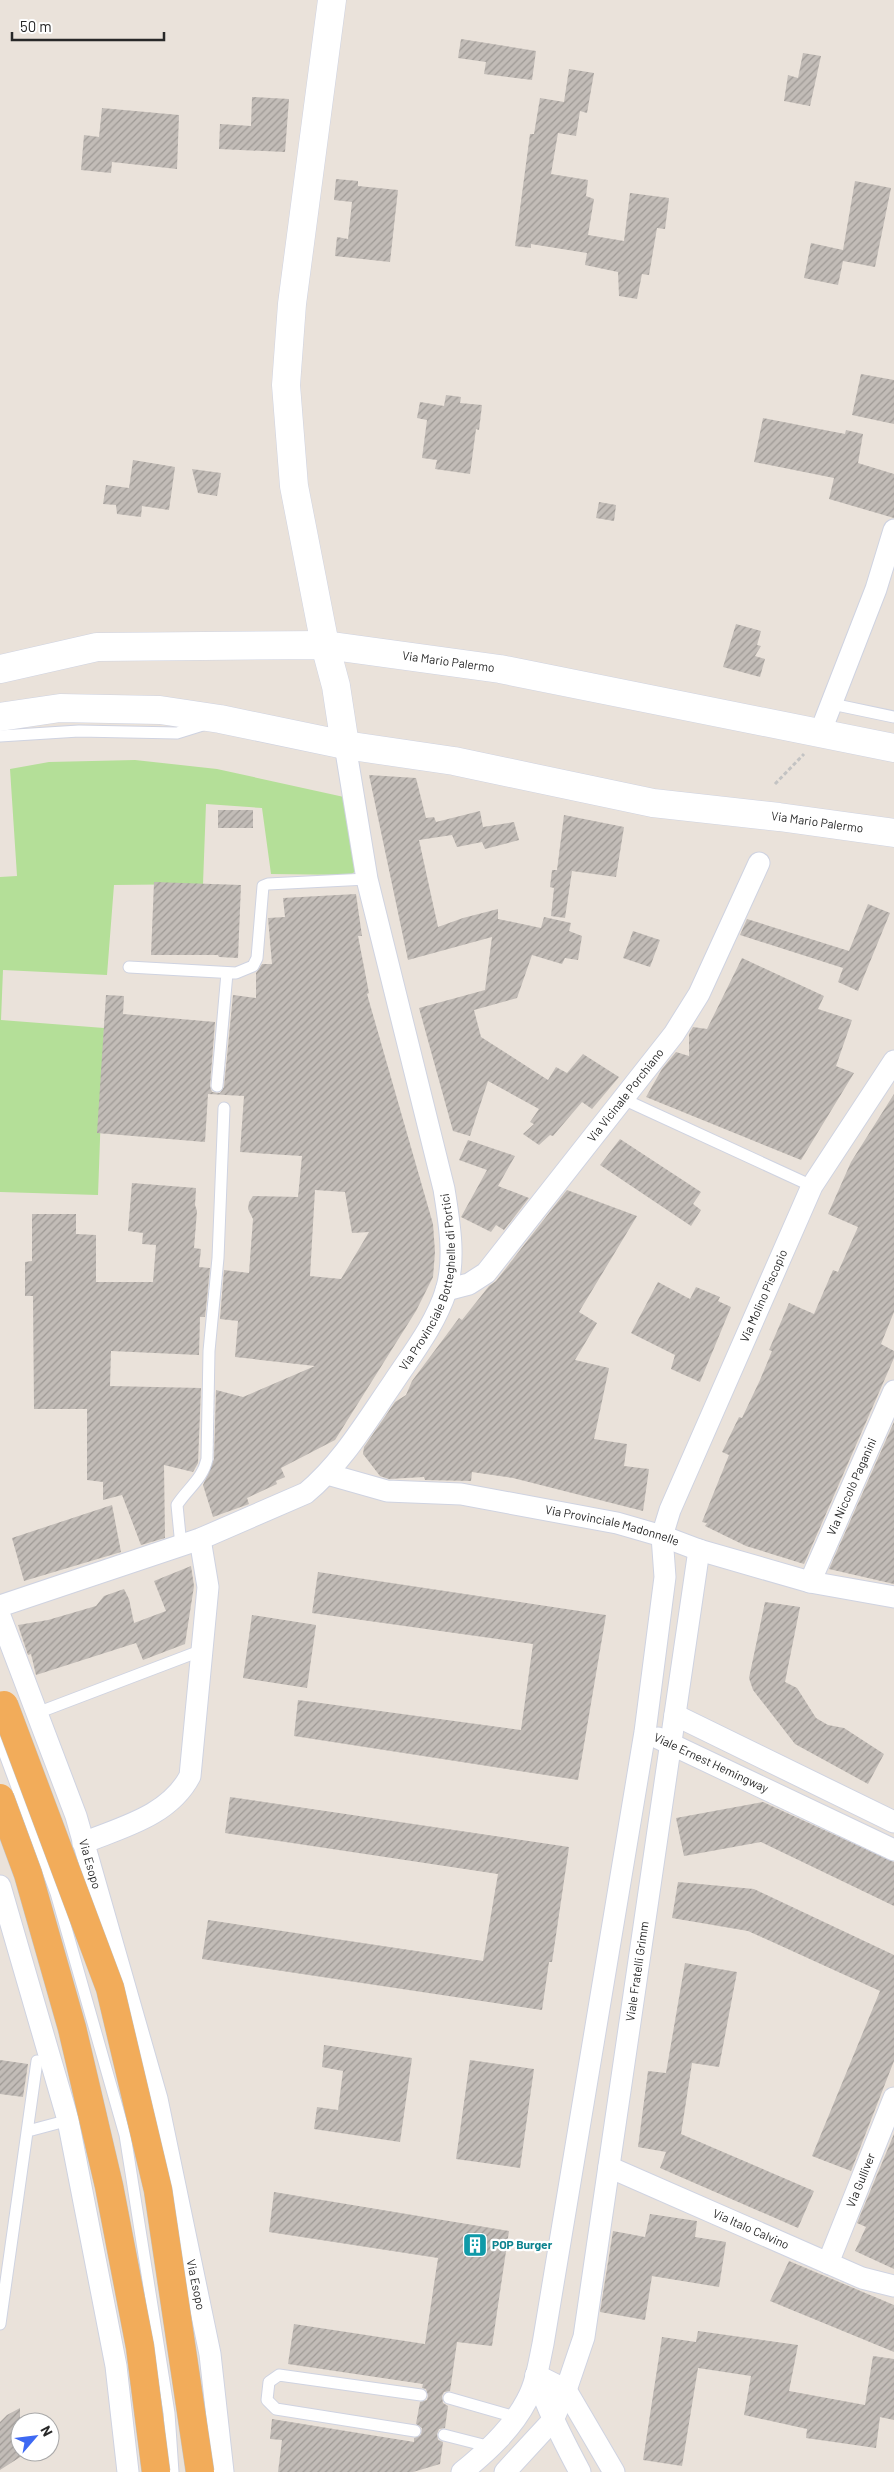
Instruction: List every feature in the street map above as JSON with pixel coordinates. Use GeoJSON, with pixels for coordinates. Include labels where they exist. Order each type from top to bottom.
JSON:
{"type":"FeatureCollection","features":[{"type":"Feature","properties":{"kind":"highway"},"geometry":{"type":"LineString","coordinates":[[4,1705],[110,1988],[158,2190],[200,2472]]}},
{"type":"Feature","properties":{"kind":"highway"},"geometry":{"type":"LineString","coordinates":[[0,1798],[28,1874],[72,2028],[110,2186],[140,2347],[156,2472]]}},
{"type":"Feature","properties":{"kind":"street"},"geometry":{"type":"LineString","coordinates":[[332,0],[292,304],[286,385],[294,486],[325,645],[336,686],[345,745]]}},
{"type":"Feature","properties":{"kind":"street"},"geometry":{"type":"LineString","coordinates":[[814,742],[832,704],[876,589],[894,530]]}},
{"type":"Feature","properties":{"kind":"street","name":"Via Mario Palermo"},"geometry":{"type":"LineString","coordinates":[[0,669],[96,647],[325,645],[500,669],[814,742],[894,748]]}},
{"type":"Feature","properties":{"kind":"street","name":"Via Mario Palermo"},"geometry":{"type":"LineString","coordinates":[[0,717],[60,708],[160,710],[220,719],[345,745],[454,761],[652,803],[779,817],[894,833]]}},
{"type":"Feature","properties":{"kind":"street","name":"Via Provinciale Botteghelle di Portici"},"geometry":{"type":"LineString","coordinates":[[0,1606],[191,1543],[292,1501],[306,1493],[327,1474],[348,1449],[431,1326],[446,1290],[450,1261],[449,1223],[444,1189],[367,879],[351,791],[345,745]]}},
{"type":"Feature","properties":{"kind":"street","name":"Via Vicinale Porchiano"},"geometry":{"type":"LineString","coordinates":[[446,1290],[469,1284],[486,1273],[686,1016],[759,863]]}},
{"type":"Feature","properties":{"kind":"street","name":"Via Molino Piscopio"},"geometry":{"type":"LineString","coordinates":[[662,1536],[670,1510],[812,1186],[892,1067]]}},
{"type":"Feature","properties":{"kind":"street","name":"Via Niccolò Paganini"},"geometry":{"type":"LineString","coordinates":[[810,1582],[894,1391]]}},
{"type":"Feature","properties":{"kind":"street","name":"Via Provinciale Madonnelle"},"geometry":{"type":"LineString","coordinates":[[327,1474],[374,1489],[461,1494],[617,1523],[662,1536],[699,1550],[810,1582],[894,1597]]}},
{"type":"Feature","properties":{"kind":"street"},"geometry":{"type":"LineString","coordinates":[[462,2472],[490,2447],[527,2400],[544,2344],[645,1732],[665,1577],[662,1536]]}},
{"type":"Feature","properties":{"kind":"street"},"geometry":{"type":"LineString","coordinates":[[83,1843],[159,1811],[183,1789],[190,1776],[200,1651],[208,1587],[191,1543]]}},
{"type":"Feature","properties":{"kind":"street","name":"Viale Fratelli Grimm"},"geometry":{"type":"LineString","coordinates":[[505,2472],[553,2420],[566,2390],[584,2337],[699,1550]]}},
{"type":"Feature","properties":{"kind":"street","name":"Via Esopo"},"geometry":{"type":"LineString","coordinates":[[2,1629],[76,1816],[157,2098],[210,2354],[224,2472]]}},
{"type":"Feature","properties":{"kind":"street"},"geometry":{"type":"LineString","coordinates":[[675,1715],[894,1822]]}},
{"type":"Feature","properties":{"kind":"street","name":"Viale Ernest Hemingway"},"geometry":{"type":"LineString","coordinates":[[645,1732],[675,1715]]}},
{"type":"Feature","properties":{"kind":"street","name":"Viale Ernest Hemingway"},"geometry":{"type":"LineString","coordinates":[[645,1732],[894,1850]]}},
{"type":"Feature","properties":{"kind":"street"},"geometry":{"type":"LineString","coordinates":[[0,1886],[68,2120],[116,2366],[128,2472]]}},
{"type":"Feature","properties":{"kind":"street","name":"Via Gulliver"},"geometry":{"type":"LineString","coordinates":[[828,2263],[894,2098]]}},
{"type":"Feature","properties":{"kind":"street","name":"Via Italo Calvino"},"geometry":{"type":"LineString","coordinates":[[609,2167],[862,2278],[894,2286]]}},
{"type":"Feature","properties":{"kind":"street"},"geometry":{"type":"LineString","coordinates":[[536,2375],[566,2390],[614,2472]]}},
{"type":"Feature","properties":{"kind":"street"},"geometry":{"type":"LineString","coordinates":[[536,2375],[553,2420],[580,2472]]}},
{"type":"Feature","properties":{"kind":"lane"},"geometry":{"type":"LineString","coordinates":[[832,704],[894,717]]}},
{"type":"Feature","properties":{"kind":"lane"},"geometry":{"type":"LineString","coordinates":[[0,736],[79,731],[177,733],[220,719]]}},
{"type":"Feature","properties":{"kind":"lane"},"geometry":{"type":"LineString","coordinates":[[129,968],[227,973],[246,970],[253,966],[258,958],[261,888],[265,884],[367,879]]}},
{"type":"Feature","properties":{"kind":"lane"},"geometry":{"type":"LineString","coordinates":[[217,1086],[227,973]]}},
{"type":"Feature","properties":{"kind":"lane"},"geometry":{"type":"LineString","coordinates":[[623,1099],[812,1186]]}},
{"type":"Feature","properties":{"kind":"lane"},"geometry":{"type":"LineString","coordinates":[[191,1543],[177,1505],[199,1479],[205,1469],[207,1459],[209,1351],[218,1258],[224,1108]]}},
{"type":"Feature","properties":{"kind":"lane"},"geometry":{"type":"LineString","coordinates":[[37,1714],[200,1651]]}},
{"type":"Feature","properties":{"kind":"lane"},"geometry":{"type":"LineString","coordinates":[[0,1742],[56,1893],[109,2111],[125,2135],[170,2413],[173,2472]]}},
{"type":"Feature","properties":{"kind":"lane"},"geometry":{"type":"LineString","coordinates":[[0,2324],[37,2061]]}},
{"type":"Feature","properties":{"kind":"lane"},"geometry":{"type":"LineString","coordinates":[[28,2131],[157,2098]]}},
{"type":"Feature","properties":{"kind":"lane"},"geometry":{"type":"LineString","coordinates":[[415,2431],[276,2410],[267,2400],[270,2382],[279,2375],[421,2395]]}},
{"type":"Feature","properties":{"kind":"lane"},"geometry":{"type":"LineString","coordinates":[[449,2398],[515,2417]]}},
{"type":"Feature","properties":{"kind":"lane"},"geometry":{"type":"LineString","coordinates":[[444,2435],[490,2447]]}},
{"type":"Feature","properties":{"kind":"path"},"geometry":{"type":"LineString","coordinates":[[775,784],[814,742]]}},
{"type":"Feature","properties":{"kind":"green space"},"geometry":{"type":"Polygon","coordinates":[[[135,760],[217,769],[344,797],[356,871],[350,875],[271,874],[262,808],[206,804],[203,884],[114,885],[107,975],[3,970],[1,1020],[104,1028],[98,1195],[0,1192],[0,877],[17,876],[10,769],[49,762],[135,760]]]}},
{"type":"Feature","properties":{"kind":"building"},"geometry":{"type":"Polygon","coordinates":[[[461,39],[536,51],[532,80],[484,74],[486,62],[458,58],[461,39]]]}},
{"type":"Feature","properties":{"kind":"building"},"geometry":{"type":"Polygon","coordinates":[[[803,53],[821,56],[810,106],[784,101],[788,75],[798,78],[803,53]]]}},
{"type":"Feature","properties":{"kind":"building"},"geometry":{"type":"Polygon","coordinates":[[[569,69],[594,73],[587,113],[580,111],[576,136],[558,133],[551,174],[588,180],[586,196],[594,199],[588,235],[624,241],[630,193],[669,198],[665,229],[657,228],[649,275],[642,274],[637,299],[619,296],[618,272],[585,265],[587,253],[531,244],[531,248],[515,246],[530,134],[534,134],[540,98],[564,102],[569,69]]]}},
{"type":"Feature","properties":{"kind":"building"},"geometry":{"type":"Polygon","coordinates":[[[252,97],[289,99],[285,152],[219,149],[220,124],[251,126],[252,97]]]}},
{"type":"Feature","properties":{"kind":"building"},"geometry":{"type":"Polygon","coordinates":[[[102,108],[179,115],[177,169],[112,162],[111,173],[81,170],[84,135],[99,137],[102,108]]]}},
{"type":"Feature","properties":{"kind":"building"},"geometry":{"type":"Polygon","coordinates":[[[336,179],[358,181],[358,186],[398,190],[390,262],[335,256],[337,237],[348,239],[352,202],[334,200],[336,179]]]}},
{"type":"Feature","properties":{"kind":"building"},"geometry":{"type":"Polygon","coordinates":[[[855,181],[891,188],[875,267],[843,261],[838,285],[804,278],[811,243],[843,250],[855,181]]]}},
{"type":"Feature","properties":{"kind":"building"},"geometry":{"type":"Polygon","coordinates":[[[861,374],[894,380],[894,424],[852,415],[861,374]]]}},
{"type":"Feature","properties":{"kind":"building"},"geometry":{"type":"Polygon","coordinates":[[[446,395],[461,397],[460,403],[482,405],[479,430],[476,429],[470,474],[435,469],[437,460],[422,458],[427,420],[417,418],[420,402],[444,406],[446,395]]]}},
{"type":"Feature","properties":{"kind":"building"},"geometry":{"type":"Polygon","coordinates":[[[763,418],[845,434],[846,430],[863,434],[858,463],[894,474],[894,518],[829,499],[834,478],[754,462],[763,418]]]}},
{"type":"Feature","properties":{"kind":"building"},"geometry":{"type":"Polygon","coordinates":[[[133,460],[175,467],[169,510],[142,506],[141,517],[117,514],[116,505],[103,504],[106,485],[129,488],[133,460]]]}},
{"type":"Feature","properties":{"kind":"building"},"geometry":{"type":"Polygon","coordinates":[[[192,469],[221,473],[217,496],[198,493],[192,469]]]}},
{"type":"Feature","properties":{"kind":"building"},"geometry":{"type":"Polygon","coordinates":[[[599,502],[616,505],[614,521],[596,518],[599,502]]]}},
{"type":"Feature","properties":{"kind":"building"},"geometry":{"type":"Polygon","coordinates":[[[736,624],[761,631],[757,645],[761,646],[755,656],[765,659],[760,677],[723,667],[736,624]]]}},
{"type":"Feature","properties":{"kind":"building"},"geometry":{"type":"Polygon","coordinates":[[[369,775],[416,778],[426,818],[434,817],[436,822],[480,811],[483,827],[514,822],[519,840],[485,849],[482,842],[457,847],[452,835],[419,840],[438,927],[498,909],[498,919],[541,928],[544,917],[571,923],[569,931],[582,936],[578,960],[565,958],[562,964],[532,955],[517,998],[474,1010],[481,1037],[548,1080],[556,1067],[567,1073],[583,1054],[619,1077],[592,1109],[582,1102],[553,1136],[550,1135],[539,1145],[523,1134],[534,1124],[530,1122],[539,1109],[488,1081],[470,1136],[453,1131],[419,1008],[485,990],[492,937],[408,960],[369,775]]]}},
{"type":"Feature","properties":{"kind":"building"},"geometry":{"type":"Polygon","coordinates":[[[218,810],[253,810],[253,828],[218,828],[218,810]]]}},
{"type":"Feature","properties":{"kind":"building"},"geometry":{"type":"Polygon","coordinates":[[[564,815],[624,827],[616,877],[572,871],[565,918],[551,916],[554,888],[550,887],[552,870],[557,870],[564,815]]]}},
{"type":"Feature","properties":{"kind":"building"},"geometry":{"type":"Polygon","coordinates":[[[154,882],[241,885],[238,958],[219,957],[218,955],[151,955],[154,882]]]}},
{"type":"Feature","properties":{"kind":"building"},"geometry":{"type":"Polygon","coordinates":[[[356,894],[362,936],[358,936],[369,993],[367,994],[433,1224],[435,1252],[433,1277],[416,1311],[335,1440],[281,1468],[285,1477],[276,1481],[277,1484],[247,1498],[249,1504],[213,1517],[203,1485],[214,1459],[216,1390],[243,1397],[315,1366],[235,1357],[238,1321],[220,1319],[224,1270],[249,1273],[253,1219],[248,1209],[249,1202],[253,1196],[298,1197],[302,1156],[240,1152],[244,1096],[208,1094],[205,1142],[97,1133],[106,995],[124,996],[123,1014],[215,1022],[210,1086],[212,1092],[220,1093],[224,1087],[233,995],[256,998],[256,973],[262,964],[272,964],[268,918],[285,917],[283,898],[356,894]],[[315,1190],[310,1276],[341,1279],[369,1232],[352,1233],[345,1192],[315,1190]]]}},
{"type":"Feature","properties":{"kind":"building"},"geometry":{"type":"Polygon","coordinates":[[[868,904],[890,913],[858,991],[838,982],[843,968],[740,935],[747,919],[849,951],[868,904]]]}},
{"type":"Feature","properties":{"kind":"building"},"geometry":{"type":"Polygon","coordinates":[[[633,931],[660,940],[650,967],[623,958],[633,931]]]}},
{"type":"Feature","properties":{"kind":"building"},"geometry":{"type":"Polygon","coordinates":[[[742,958],[824,996],[818,1009],[852,1020],[836,1066],[854,1073],[801,1160],[646,1097],[662,1069],[676,1052],[689,1056],[689,1034],[693,1027],[707,1029],[742,958]]]}},
{"type":"Feature","properties":{"kind":"building"},"geometry":{"type":"Polygon","coordinates":[[[894,1094],[894,1312],[881,1344],[894,1351],[894,1358],[804,1564],[746,1546],[705,1526],[707,1523],[702,1522],[729,1455],[722,1452],[739,1417],[742,1418],[760,1380],[772,1351],[769,1350],[789,1303],[814,1314],[833,1270],[838,1272],[858,1227],[828,1214],[851,1162],[894,1094]]]}},
{"type":"Feature","properties":{"kind":"building"},"geometry":{"type":"Polygon","coordinates":[[[620,1139],[701,1192],[693,1204],[701,1210],[691,1226],[600,1165],[620,1139]]]}},
{"type":"Feature","properties":{"kind":"building"},"geometry":{"type":"Polygon","coordinates":[[[468,1140],[515,1156],[498,1186],[529,1198],[504,1230],[496,1225],[491,1232],[461,1217],[487,1170],[459,1160],[468,1140]]]}},
{"type":"Feature","properties":{"kind":"building"},"geometry":{"type":"Polygon","coordinates":[[[132,1183],[196,1188],[195,1205],[197,1211],[194,1248],[201,1249],[199,1267],[210,1268],[205,1317],[200,1317],[199,1355],[111,1351],[110,1386],[201,1388],[198,1463],[193,1472],[164,1465],[165,1538],[141,1545],[122,1495],[103,1500],[103,1482],[87,1480],[87,1409],[34,1409],[33,1296],[25,1296],[25,1262],[32,1261],[32,1214],[76,1214],[76,1234],[96,1235],[96,1282],[153,1282],[156,1245],[142,1244],[143,1233],[128,1231],[132,1183]]]}},
{"type":"Feature","properties":{"kind":"building"},"geometry":{"type":"Polygon","coordinates":[[[567,1190],[637,1216],[579,1312],[597,1323],[575,1360],[609,1368],[594,1439],[627,1444],[624,1466],[649,1469],[643,1511],[513,1478],[472,1472],[471,1481],[425,1480],[424,1477],[389,1479],[380,1476],[363,1454],[364,1447],[395,1402],[406,1395],[412,1381],[459,1318],[462,1320],[489,1286],[496,1281],[567,1190]]]}},
{"type":"Feature","properties":{"kind":"building"},"geometry":{"type":"Polygon","coordinates":[[[658,1282],[690,1299],[696,1287],[720,1297],[718,1301],[731,1307],[700,1382],[671,1369],[675,1355],[631,1333],[658,1282]]]}},
{"type":"Feature","properties":{"kind":"building"},"geometry":{"type":"Polygon","coordinates":[[[894,1422],[894,1584],[829,1569],[894,1422]]]}},
{"type":"Feature","properties":{"kind":"building"},"geometry":{"type":"Polygon","coordinates":[[[112,1505],[121,1552],[24,1581],[12,1538],[112,1505]]]}},
{"type":"Feature","properties":{"kind":"building"},"geometry":{"type":"Polygon","coordinates":[[[191,1566],[194,1586],[185,1644],[143,1660],[136,1643],[36,1675],[31,1654],[28,1655],[18,1625],[48,1620],[96,1606],[104,1596],[124,1589],[129,1599],[134,1623],[166,1611],[154,1581],[191,1566]]]}},
{"type":"Feature","properties":{"kind":"building"},"geometry":{"type":"Polygon","coordinates":[[[318,1572],[606,1615],[578,1780],[294,1736],[298,1700],[521,1730],[533,1644],[312,1613],[318,1572]]]}},
{"type":"Feature","properties":{"kind":"building"},"geometry":{"type":"Polygon","coordinates":[[[765,1602],[800,1607],[785,1682],[797,1688],[816,1718],[828,1725],[844,1728],[884,1754],[868,1784],[795,1744],[753,1690],[749,1678],[765,1602]]]}},
{"type":"Feature","properties":{"kind":"building"},"geometry":{"type":"Polygon","coordinates":[[[252,1615],[316,1625],[307,1688],[243,1678],[252,1615]]]}},
{"type":"Feature","properties":{"kind":"building"},"geometry":{"type":"Polygon","coordinates":[[[230,1797],[569,1847],[552,1962],[549,1962],[542,2010],[202,1959],[208,1920],[483,1961],[498,1874],[225,1833],[230,1797]]]}},
{"type":"Feature","properties":{"kind":"building"},"geometry":{"type":"Polygon","coordinates":[[[763,1802],[894,1862],[894,1906],[761,1842],[684,1856],[676,1818],[763,1802]]]}},
{"type":"Feature","properties":{"kind":"building"},"geometry":{"type":"Polygon","coordinates":[[[678,1882],[754,1889],[894,1955],[894,2061],[851,2171],[812,2156],[880,1991],[748,1931],[672,1918],[678,1882]]]}},
{"type":"Feature","properties":{"kind":"building"},"geometry":{"type":"Polygon","coordinates":[[[685,1963],[737,1972],[719,2067],[692,2063],[681,2134],[814,2191],[798,2228],[660,2168],[666,2152],[638,2147],[648,2071],[666,2073],[685,1963]]]}},
{"type":"Feature","properties":{"kind":"building"},"geometry":{"type":"Polygon","coordinates":[[[324,2045],[412,2058],[400,2142],[314,2129],[317,2107],[338,2110],[343,2071],[322,2067],[324,2045]]]}},
{"type":"Feature","properties":{"kind":"building"},"geometry":{"type":"Polygon","coordinates":[[[0,2060],[28,2064],[23,2097],[0,2094],[0,2060]]]}},
{"type":"Feature","properties":{"kind":"building"},"geometry":{"type":"Polygon","coordinates":[[[470,2060],[534,2069],[520,2168],[456,2159],[470,2060]]]}},
{"type":"Feature","properties":{"kind":"building"},"geometry":{"type":"Polygon","coordinates":[[[894,2134],[894,2269],[855,2251],[866,2227],[857,2223],[894,2134]]]}},
{"type":"Feature","properties":{"kind":"building"},"geometry":{"type":"Polygon","coordinates":[[[274,2192],[509,2231],[492,2346],[457,2342],[450,2391],[444,2392],[442,2396],[443,2403],[448,2406],[445,2428],[439,2429],[437,2434],[438,2440],[443,2442],[440,2464],[413,2472],[278,2472],[282,2440],[270,2439],[272,2419],[414,2442],[414,2438],[421,2435],[422,2428],[416,2424],[420,2402],[427,2400],[428,2396],[426,2389],[422,2388],[423,2384],[288,2364],[294,2324],[425,2344],[438,2258],[269,2232],[274,2192]]]}},
{"type":"Feature","properties":{"kind":"building"},"geometry":{"type":"Polygon","coordinates":[[[650,2214],[697,2221],[695,2237],[726,2242],[719,2287],[652,2276],[645,2320],[600,2312],[613,2231],[645,2237],[650,2214]]]}},
{"type":"Feature","properties":{"kind":"building"},"geometry":{"type":"Polygon","coordinates":[[[789,2261],[894,2305],[894,2352],[770,2301],[789,2261]]]}},
{"type":"Feature","properties":{"kind":"building"},"geometry":{"type":"Polygon","coordinates":[[[698,2331],[798,2345],[789,2391],[865,2405],[873,2356],[894,2359],[894,2420],[880,2417],[876,2448],[806,2438],[807,2429],[744,2415],[751,2376],[698,2368],[682,2466],[643,2460],[662,2337],[696,2342],[698,2331]]]}},
{"type":"Feature","properties":{"kind":"building"},"geometry":{"type":"Polygon","coordinates":[[[10,2413],[10,2462],[12,2462],[0,2470],[0,2422],[10,2413]]]}},
{"type":"Feature","properties":{"kind":"place","name":"POP Burger"},"geometry":{"type":"Point","coordinates":[475,2245]}}]}
